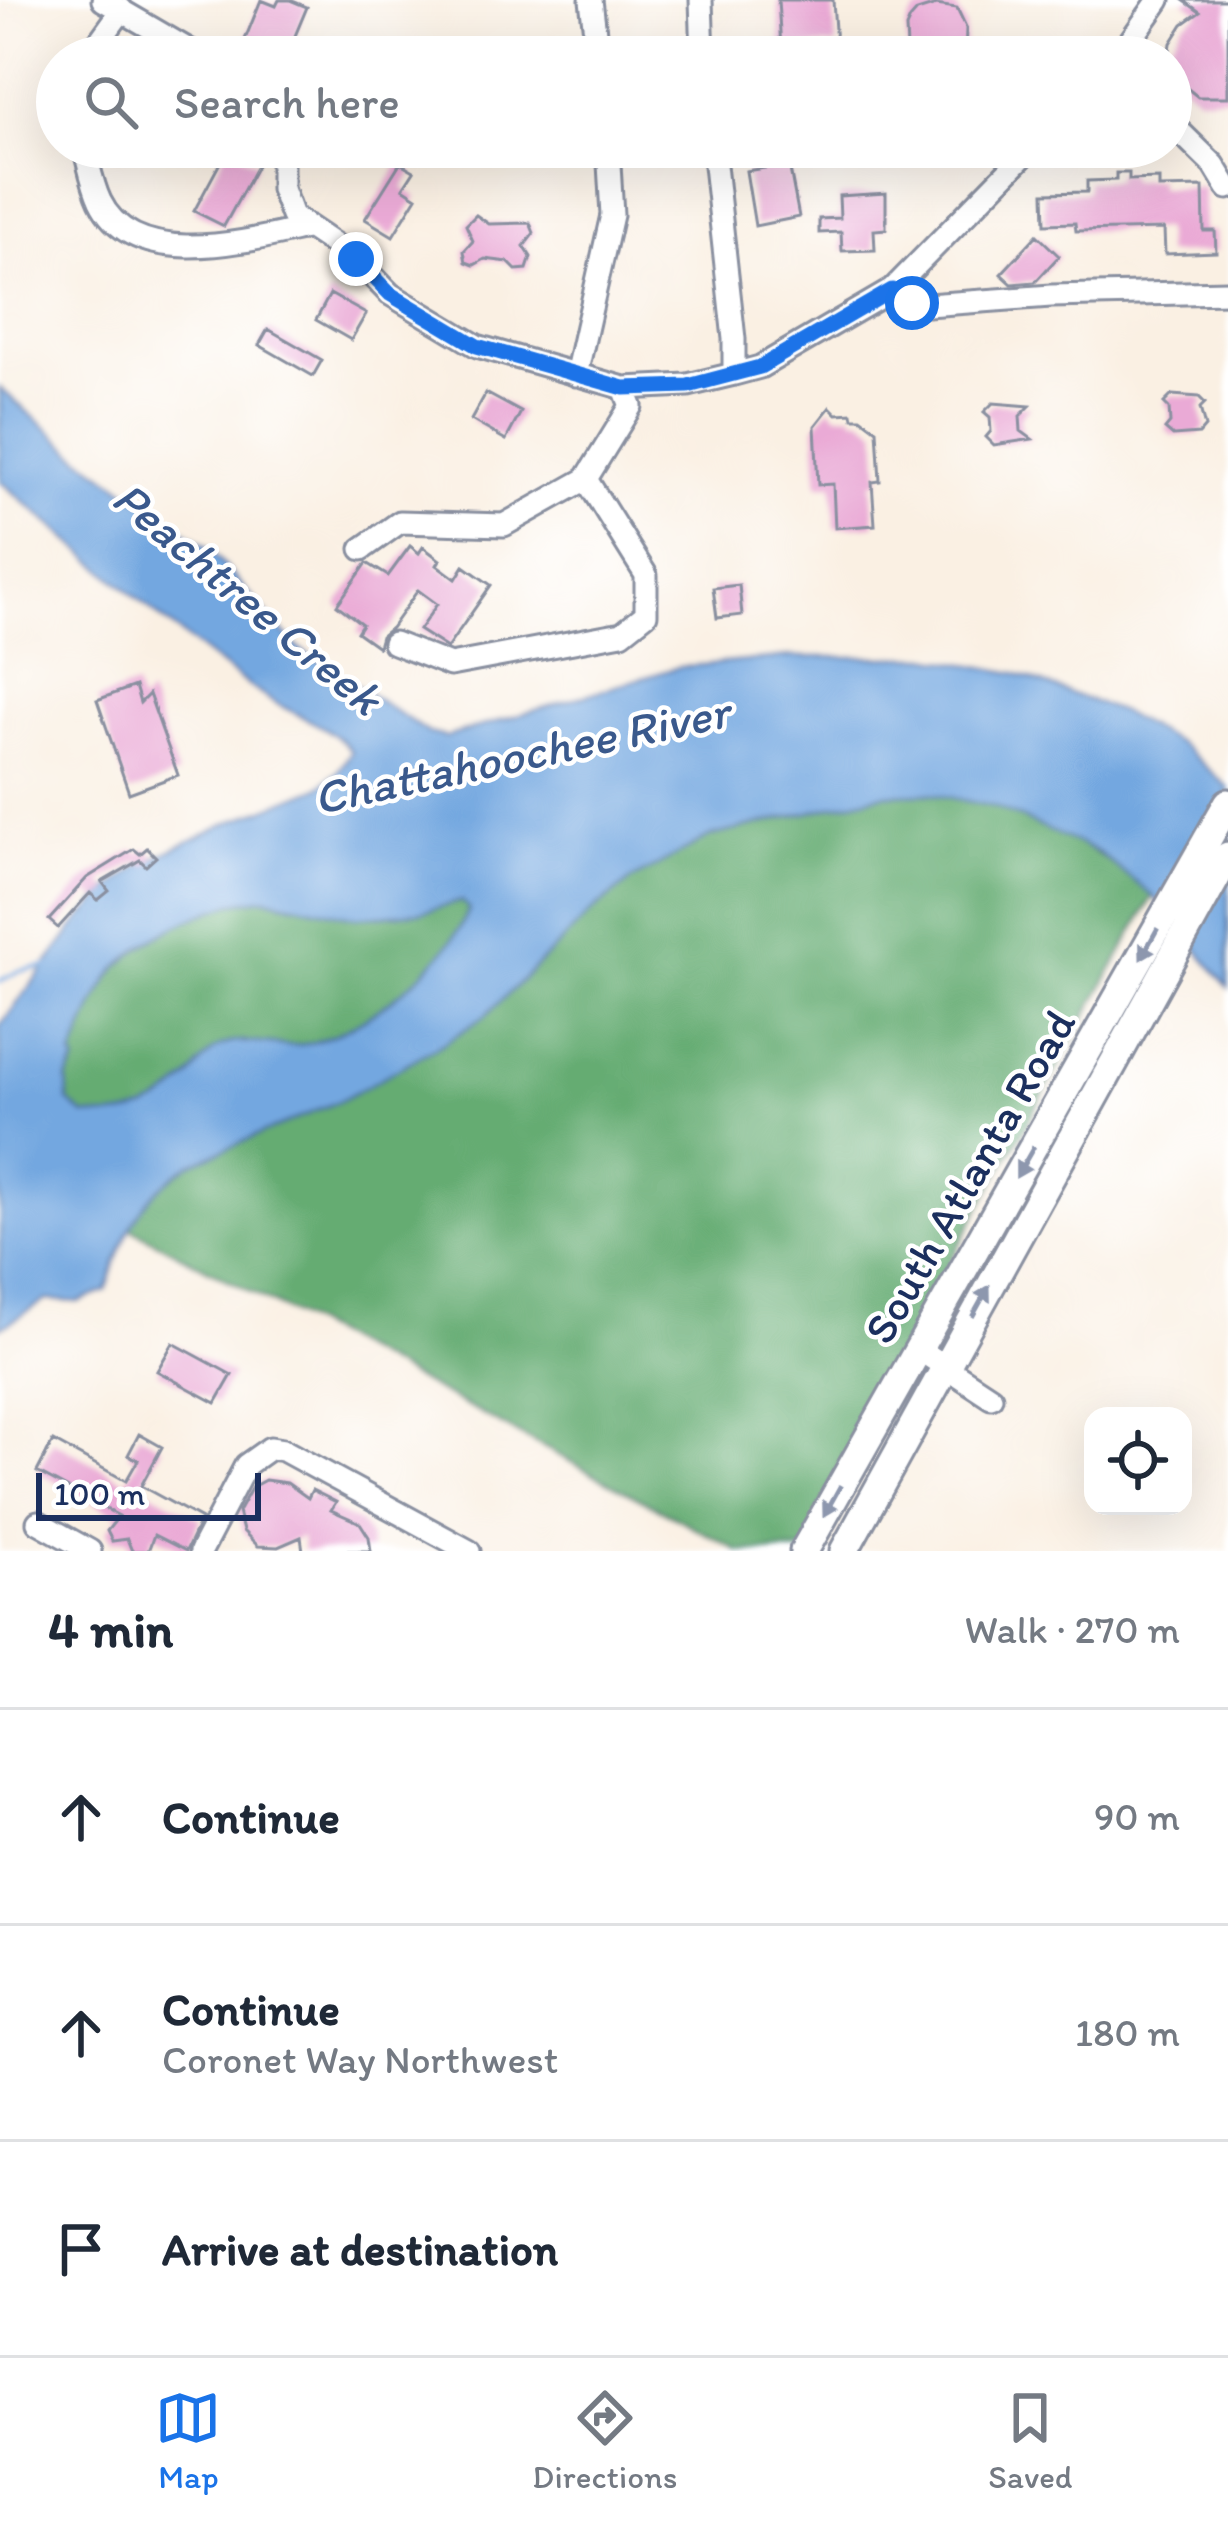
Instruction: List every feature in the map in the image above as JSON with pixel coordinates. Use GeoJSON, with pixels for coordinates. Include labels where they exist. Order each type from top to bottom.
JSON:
{"type":"FeatureCollection","features":[{"type":"Feature","properties":{"kind":"main road","name":"South Atlanta Road"},"geometry":{"type":"LineString","coordinates":[[804,1551],[918,1349],[1093,1070],[1218,858],[1228,803]]}},
{"type":"Feature","properties":{"kind":"main road","name":"South Atlanta Road"},"geometry":{"type":"LineString","coordinates":[[844,1551],[946,1366],[1093,1070]]}},
{"type":"Feature","properties":{"kind":"street"},"geometry":{"type":"LineString","coordinates":[[591,0],[595,36]]}},
{"type":"Feature","properties":{"kind":"street"},"geometry":{"type":"LineString","coordinates":[[700,0],[702,36]]}},
{"type":"Feature","properties":{"kind":"street"},"geometry":{"type":"LineString","coordinates":[[1134,36],[1160,0]]}},
{"type":"Feature","properties":{"kind":"street"},"geometry":{"type":"LineString","coordinates":[[98,36],[112,5],[165,36]]}},
{"type":"Feature","properties":{"kind":"street"},"geometry":{"type":"LineString","coordinates":[[1192,141],[1228,188]]}},
{"type":"Feature","properties":{"kind":"street"},"geometry":{"type":"LineString","coordinates":[[91,168],[101,203],[134,236],[194,246],[248,241],[306,228]]}},
{"type":"Feature","properties":{"kind":"street"},"geometry":{"type":"LineString","coordinates":[[284,168],[292,216],[356,259],[390,294],[477,346],[624,388],[688,386],[760,367],[892,290],[1011,168]]}},
{"type":"Feature","properties":{"kind":"street"},"geometry":{"type":"LineString","coordinates":[[576,374],[612,215],[609,168]]}},
{"type":"Feature","properties":{"kind":"street"},"geometry":{"type":"LineString","coordinates":[[715,168],[734,374]]}},
{"type":"Feature","properties":{"kind":"street"},"geometry":{"type":"LineString","coordinates":[[892,290],[912,303],[927,305],[1051,296],[1228,292]]}},
{"type":"Feature","properties":{"kind":"street"},"geometry":{"type":"LineString","coordinates":[[362,549],[400,522],[504,525],[586,479],[631,406],[624,388]]}},
{"type":"Feature","properties":{"kind":"street"},"geometry":{"type":"LineString","coordinates":[[394,643],[450,664],[622,633],[646,614],[646,575],[586,479]]}},
{"type":"Feature","properties":{"kind":"street"},"geometry":{"type":"LineString","coordinates":[[918,1349],[992,1397]]}},
{"type":"Feature","properties":{"kind":"street"},"geometry":{"type":"LineString","coordinates":[[201,1551],[246,1465],[270,1448],[283,1450],[469,1551]]}},
{"type":"Feature","properties":{"kind":"street"},"geometry":{"type":"LineString","coordinates":[[38,1522],[90,1551]]}},
{"type":"Feature","properties":{"kind":"green space"},"geometry":{"type":"Polygon","coordinates":[[[929,793],[990,806],[1049,828],[1104,858],[1153,896],[903,1347],[806,1551],[739,1551],[128,1227],[154,1191],[190,1164],[344,1099],[484,1017],[630,880],[711,836],[884,794],[929,793]]]}},
{"type":"Feature","properties":{"kind":"green space"},"geometry":{"type":"Polygon","coordinates":[[[267,898],[360,914],[417,912],[463,901],[469,909],[443,952],[422,973],[348,1028],[300,1045],[227,1044],[211,1053],[169,1096],[130,1114],[85,1116],[68,1101],[67,1079],[84,1027],[121,964],[180,924],[227,905],[267,898]]]}},
{"type":"Feature","properties":{"kind":"water"},"geometry":{"type":"Polygon","coordinates":[[[0,388],[80,457],[208,548],[298,648],[429,733],[446,737],[679,667],[792,657],[927,657],[1015,673],[1121,712],[1180,744],[1228,787],[1228,987],[1153,896],[1098,852],[995,807],[929,793],[884,794],[711,836],[630,881],[484,1017],[442,1044],[344,1099],[190,1164],[172,1177],[136,1218],[106,1291],[78,1302],[46,1300],[0,1328],[0,1026],[106,892],[142,864],[223,825],[318,788],[338,772],[351,752],[335,735],[269,700],[192,643],[0,481],[0,388]],[[267,898],[204,913],[158,936],[121,963],[103,987],[73,1057],[68,1101],[84,1115],[130,1114],[169,1096],[210,1053],[226,1044],[300,1045],[348,1028],[422,973],[443,952],[469,909],[462,901],[422,912],[355,917],[267,898]]]}},
{"type":"Feature","properties":{"kind":"building"},"geometry":{"type":"Polygon","coordinates":[[[261,0],[276,6],[279,0],[290,0],[307,7],[295,36],[246,36],[261,0]]]}},
{"type":"Feature","properties":{"kind":"building"},"geometry":{"type":"Polygon","coordinates":[[[778,0],[833,0],[835,36],[780,36],[778,0]]]}},
{"type":"Feature","properties":{"kind":"building"},"geometry":{"type":"Polygon","coordinates":[[[1183,0],[1228,0],[1228,97],[1198,97],[1192,92],[1192,36],[1175,36],[1200,12],[1183,0]]]}},
{"type":"Feature","properties":{"kind":"building"},"geometry":{"type":"Polygon","coordinates":[[[936,5],[957,8],[966,36],[906,36],[917,11],[936,5]]]}},
{"type":"Feature","properties":{"kind":"building"},"geometry":{"type":"Polygon","coordinates":[[[217,168],[256,168],[224,226],[194,211],[217,168]]]}},
{"type":"Feature","properties":{"kind":"building"},"geometry":{"type":"Polygon","coordinates":[[[397,168],[414,171],[403,188],[417,197],[393,236],[365,219],[397,168]]]}},
{"type":"Feature","properties":{"kind":"building"},"geometry":{"type":"Polygon","coordinates":[[[790,168],[799,217],[755,226],[746,171],[790,168]]]}},
{"type":"Feature","properties":{"kind":"building"},"geometry":{"type":"Polygon","coordinates":[[[1116,173],[1129,173],[1129,180],[1159,179],[1159,188],[1203,187],[1204,231],[1215,231],[1216,252],[1165,254],[1164,229],[1076,231],[1075,223],[1045,224],[1044,193],[1087,192],[1087,181],[1116,180],[1116,173]]]}},
{"type":"Feature","properties":{"kind":"building"},"geometry":{"type":"Polygon","coordinates":[[[886,193],[886,229],[874,230],[875,250],[842,251],[841,232],[819,233],[819,219],[840,218],[839,196],[886,193]]]}},
{"type":"Feature","properties":{"kind":"building"},"geometry":{"type":"Polygon","coordinates":[[[476,215],[489,224],[530,223],[534,233],[524,246],[531,257],[527,269],[485,259],[474,265],[466,262],[464,251],[473,241],[466,225],[476,215]]]}},
{"type":"Feature","properties":{"kind":"building"},"geometry":{"type":"Polygon","coordinates":[[[1037,235],[1059,256],[1035,282],[1012,284],[1001,274],[1037,235]]]}},
{"type":"Feature","properties":{"kind":"building"},"geometry":{"type":"Polygon","coordinates":[[[330,294],[366,314],[351,340],[316,320],[330,294]]]}},
{"type":"Feature","properties":{"kind":"building"},"geometry":{"type":"Polygon","coordinates":[[[268,329],[322,360],[313,376],[259,345],[268,329]]]}},
{"type":"Feature","properties":{"kind":"building"},"geometry":{"type":"Polygon","coordinates":[[[486,393],[521,412],[506,440],[471,420],[486,393]]]}},
{"type":"Feature","properties":{"kind":"building"},"geometry":{"type":"Polygon","coordinates":[[[1172,395],[1199,397],[1205,403],[1200,408],[1205,427],[1199,434],[1173,436],[1165,429],[1170,423],[1164,403],[1172,395]]]}},
{"type":"Feature","properties":{"kind":"building"},"geometry":{"type":"Polygon","coordinates":[[[993,403],[1030,406],[1020,416],[1021,431],[1032,439],[994,445],[986,437],[991,431],[990,417],[984,412],[993,403]]]}},
{"type":"Feature","properties":{"kind":"building"},"geometry":{"type":"Polygon","coordinates":[[[830,407],[837,414],[852,413],[877,430],[880,481],[872,482],[875,525],[835,528],[833,484],[818,485],[815,426],[830,407]]]}},
{"type":"Feature","properties":{"kind":"building"},"geometry":{"type":"Polygon","coordinates":[[[410,546],[419,553],[423,547],[456,579],[464,566],[491,585],[447,648],[419,630],[437,604],[418,590],[381,636],[378,647],[357,632],[362,624],[337,605],[367,563],[388,576],[410,546]]]}},
{"type":"Feature","properties":{"kind":"building"},"geometry":{"type":"Polygon","coordinates":[[[739,585],[742,615],[717,618],[713,588],[739,585]]]}},
{"type":"Feature","properties":{"kind":"building"},"geometry":{"type":"Polygon","coordinates":[[[135,686],[140,703],[149,694],[178,775],[129,793],[97,700],[135,686]]]}},
{"type":"Feature","properties":{"kind":"building"},"geometry":{"type":"Polygon","coordinates":[[[147,848],[156,857],[146,866],[140,860],[102,882],[109,891],[98,900],[90,893],[58,928],[49,920],[87,878],[134,849],[140,854],[147,848]]]}},
{"type":"Feature","properties":{"kind":"building"},"geometry":{"type":"Polygon","coordinates":[[[173,1343],[232,1375],[216,1403],[157,1371],[173,1343]]]}},
{"type":"Feature","properties":{"kind":"building"},"geometry":{"type":"Polygon","coordinates":[[[139,1434],[162,1447],[141,1486],[201,1519],[186,1551],[154,1535],[148,1551],[132,1551],[127,1539],[112,1541],[107,1531],[119,1516],[37,1472],[53,1441],[126,1481],[138,1460],[128,1455],[139,1434]]]}},
{"type":"Feature","properties":{"kind":"building"},"geometry":{"type":"Polygon","coordinates":[[[265,1480],[287,1483],[308,1498],[312,1490],[336,1502],[331,1510],[360,1523],[371,1551],[303,1551],[301,1537],[278,1547],[258,1546],[243,1531],[238,1512],[252,1487],[265,1480]]]}},
{"type":"Feature","properties":{"kind":"waterway"},"geometry":{"type":"LineString","coordinates":[[0,981],[19,971],[51,965]]}},
{"type":"Feature","properties":{"kind":"route"},"geometry":{"type":"LineString","coordinates":[[356,259],[390,294],[477,346],[624,388],[688,386],[760,367],[892,290],[912,303]]}},
{"type":"Feature","properties":{"kind":"water label","name":"Peachtree Creek"},"geometry":{"type":"Point","coordinates":[248,597]}},
{"type":"Feature","properties":{"kind":"water label","name":"Chattahoochee River"},"geometry":{"type":"Point","coordinates":[521,754]}}]}
